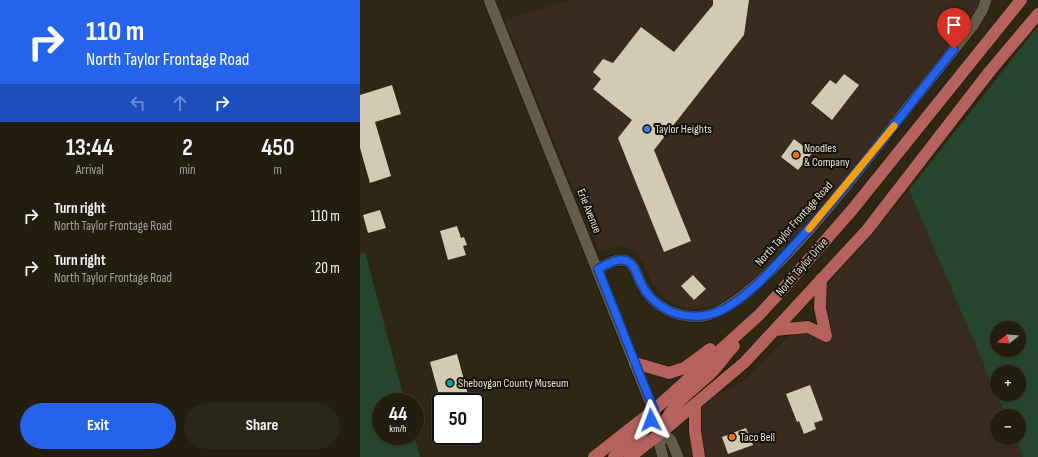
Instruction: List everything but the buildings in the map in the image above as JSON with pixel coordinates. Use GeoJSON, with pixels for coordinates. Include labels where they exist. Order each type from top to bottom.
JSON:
{"type":"FeatureCollection","features":[{"type":"Feature","properties":{"kind":"main road","name":"North Taylor Drive"},"geometry":{"type":"LineString","coordinates":[[594,457],[654,410],[759,315],[852,210],[1021,0]]}},
{"type":"Feature","properties":{"kind":"main road","name":"North Taylor Drive"},"geometry":{"type":"LineString","coordinates":[[630,457],[695,405],[745,362],[822,279],[867,230],[990,72],[1038,14]]}},
{"type":"Feature","properties":{"kind":"main road"},"geometry":{"type":"LineString","coordinates":[[775,330],[808,327],[826,336],[820,308],[822,279]]}},
{"type":"Feature","properties":{"kind":"main road"},"geometry":{"type":"LineString","coordinates":[[635,363],[666,373],[684,368],[759,315]]}},
{"type":"Feature","properties":{"kind":"main road"},"geometry":{"type":"LineString","coordinates":[[662,432],[664,423],[670,411],[712,372],[759,315]]}},
{"type":"Feature","properties":{"kind":"main road"},"geometry":{"type":"LineString","coordinates":[[695,405],[695,431],[699,457]]}},
{"type":"Feature","properties":{"kind":"main road"},"geometry":{"type":"LineString","coordinates":[[614,457],[643,433],[651,420],[654,410]]}},
{"type":"Feature","properties":{"kind":"street","name":"Erie Avenue"},"geometry":{"type":"LineString","coordinates":[[490,0],[662,432],[670,440],[678,457]]}},
{"type":"Feature","properties":{"kind":"street","name":"North Taylor Frontage Road"},"geometry":{"type":"LineString","coordinates":[[598,269],[619,260],[629,262],[633,265],[641,284],[652,300],[661,307],[683,316],[693,317],[712,314],[733,303],[770,271],[820,217],[972,27],[983,9],[986,0]]}},
{"type":"Feature","properties":{"kind":"street","name":"Erie Avenue"},"geometry":{"type":"LineString","coordinates":[[662,432],[660,446],[663,457]]}},
{"type":"Feature","properties":{"kind":"shaded area"},"geometry":{"type":"Polygon","coordinates":[[[571,0],[980,0],[975,12],[966,26],[841,185],[766,269],[734,296],[719,305],[697,309],[682,307],[665,299],[653,285],[643,262],[632,249],[617,246],[599,251],[585,217],[505,20],[571,0]]]}},
{"type":"Feature","properties":{"kind":"shaded area"},"geometry":{"type":"Polygon","coordinates":[[[909,190],[990,379],[990,401],[1000,401],[1003,409],[990,409],[990,445],[1018,445],[1023,457],[703,457],[699,412],[716,394],[741,383],[789,336],[805,331],[821,340],[832,335],[825,317],[824,289],[909,190]]]}},
{"type":"Feature","properties":{"kind":"green space"},"geometry":{"type":"Polygon","coordinates":[[[1038,26],[1038,457],[1023,457],[1018,445],[1026,445],[1026,409],[1003,409],[1000,401],[1026,401],[1026,365],[990,365],[990,379],[909,190],[1038,26]]]}},
{"type":"Feature","properties":{"kind":"green space"},"geometry":{"type":"Polygon","coordinates":[[[365,252],[403,393],[372,393],[372,445],[417,445],[420,457],[360,457],[360,253],[365,252]]]}},
{"type":"Feature","properties":{"kind":"slow traffic"},"geometry":{"type":"LineString","coordinates":[[809,229],[894,126]]}},
{"type":"Feature","properties":{"kind":"place","name":"Taylor Heights"},"geometry":{"type":"Point","coordinates":[647,129]}},
{"type":"Feature","properties":{"kind":"place","name":"Noodles & Company"},"geometry":{"type":"Point","coordinates":[796,155]}},
{"type":"Feature","properties":{"kind":"place","name":"Sheboygan County Museum"},"geometry":{"type":"Point","coordinates":[450,383]}},
{"type":"Feature","properties":{"kind":"place","name":"Taco Bell"},"geometry":{"type":"Point","coordinates":[732,437]}},
{"type":"Feature","properties":{"kind":"route"},"geometry":{"type":"LineString","coordinates":[[651,420],[654,410],[598,269],[619,260],[629,262],[633,265],[641,284],[652,300],[661,307],[683,316],[705,316],[724,309],[770,271],[820,217],[954,49]]}}]}
